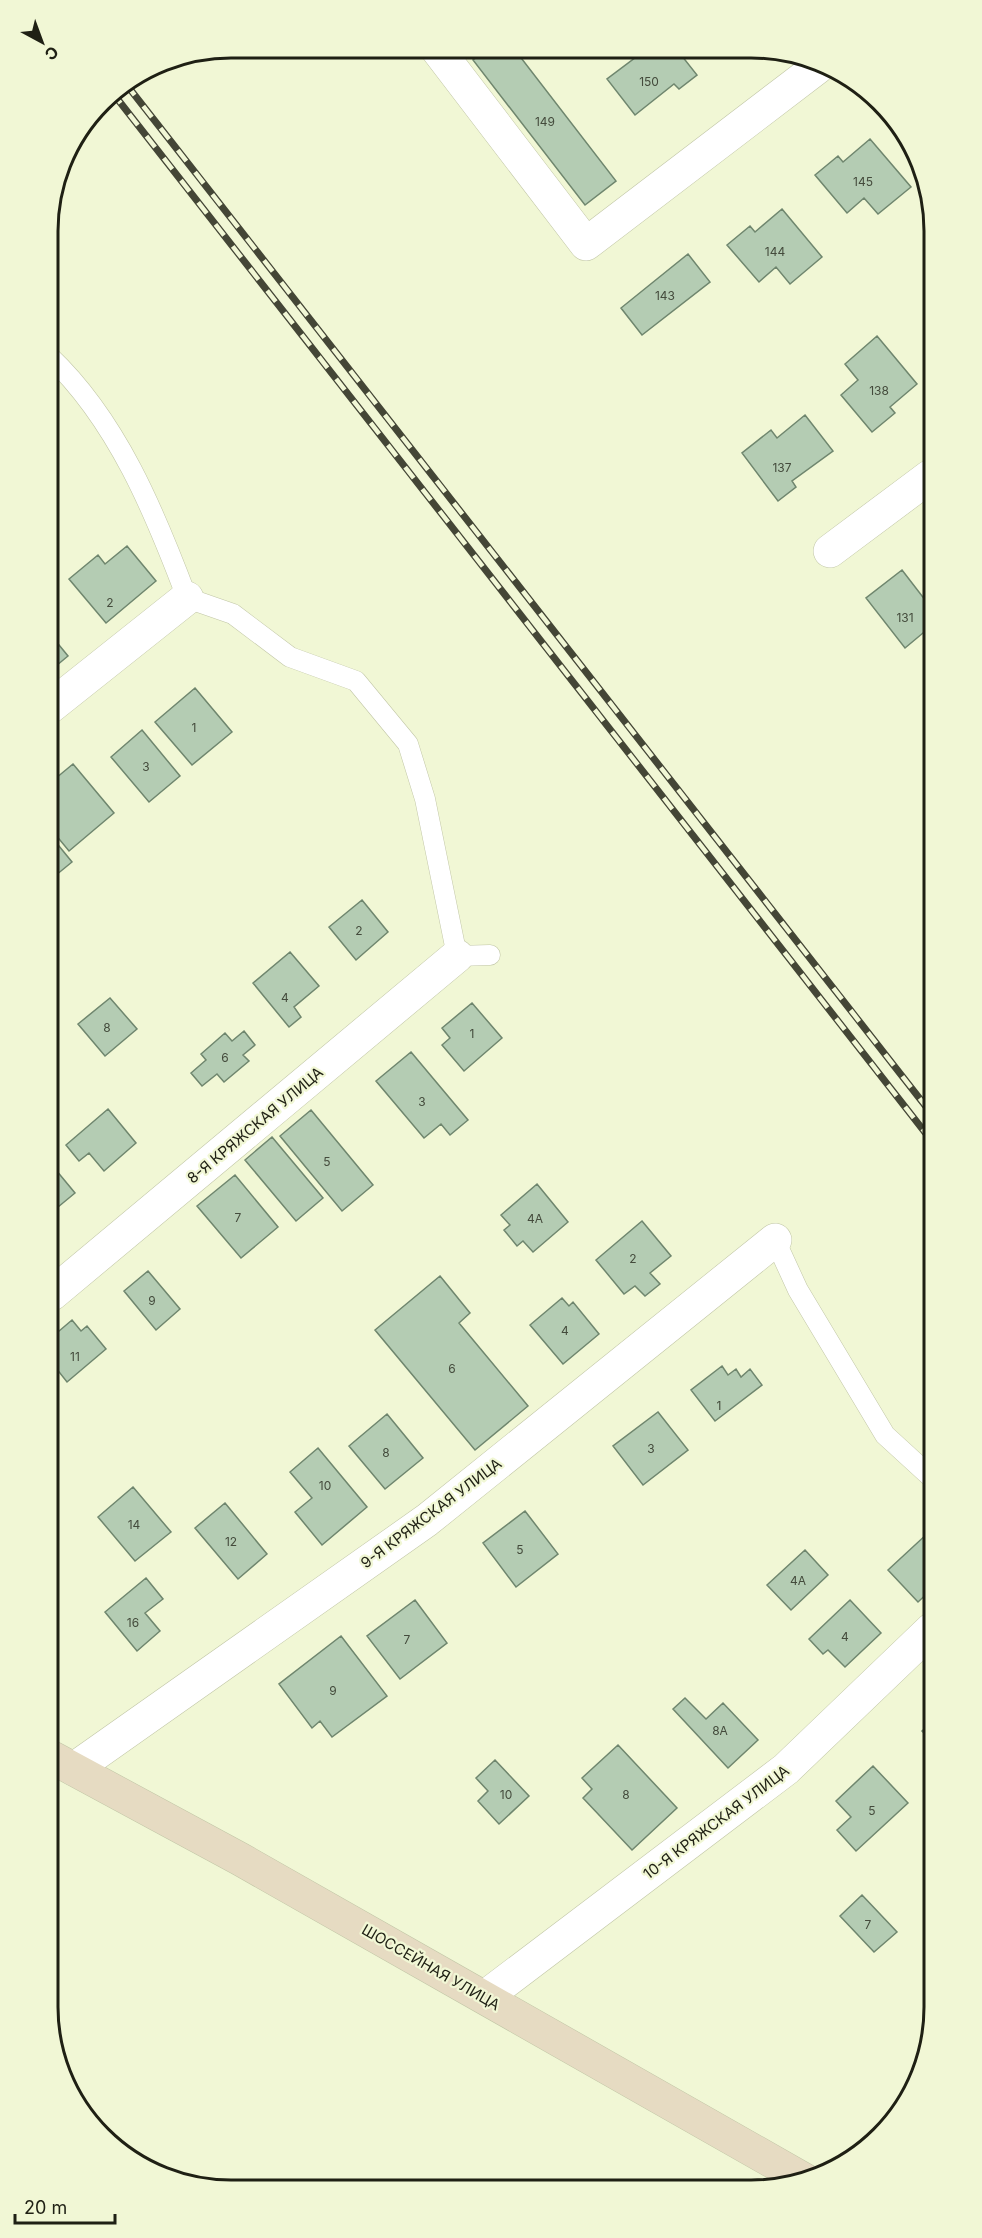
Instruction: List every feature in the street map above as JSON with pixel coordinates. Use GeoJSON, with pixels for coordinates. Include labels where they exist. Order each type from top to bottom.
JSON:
{"type":"FeatureCollection","features":[{"type":"Feature","properties":{"kind":"main road","name":"ШОССЕЙНАЯ УЛИЦА"},"geometry":{"type":"LineString","coordinates":[[64,1763],[240,1859],[795,2174]]}},
{"type":"Feature","properties":{"kind":"street"},"geometry":{"type":"LineString","coordinates":[[444,58],[586,244],[813,71]]}},
{"type":"Feature","properties":{"kind":"street"},"geometry":{"type":"LineString","coordinates":[[830,551],[924,481]]}},
{"type":"Feature","properties":{"kind":"street"},"geometry":{"type":"LineString","coordinates":[[59,700],[188,598]]}},
{"type":"Feature","properties":{"kind":"street","name":"8-Я КРЯЖСКАЯ УЛИЦА"},"geometry":{"type":"LineString","coordinates":[[58,1289],[457,956]]}},
{"type":"Feature","properties":{"kind":"street","name":"9-Я КРЯЖСКАЯ УЛИЦА"},"geometry":{"type":"LineString","coordinates":[[64,1763],[427,1520],[775,1240]]}},
{"type":"Feature","properties":{"kind":"street","name":"10-Я КРЯЖСКАЯ УЛИЦА"},"geometry":{"type":"LineString","coordinates":[[485,1997],[786,1769],[923,1637]]}},
{"type":"Feature","properties":{"kind":"lane"},"geometry":{"type":"LineString","coordinates":[[59,368],[97,412],[127,463],[162,532],[188,598],[234,614],[290,657],[356,681],[408,744],[425,799],[457,956],[490,955]]}},
{"type":"Feature","properties":{"kind":"lane"},"geometry":{"type":"LineString","coordinates":[[775,1240],[798,1290],[885,1435],[923,1470]]}},
{"type":"Feature","properties":{"kind":"building"},"geometry":{"type":"Polygon","coordinates":[[[476,58],[521,58],[616,181],[585,205],[473,60],[476,58]]]}},
{"type":"Feature","properties":{"kind":"building"},"geometry":{"type":"Polygon","coordinates":[[[635,58],[684,58],[697,75],[679,89],[674,84],[635,115],[607,79],[635,58]]]}},
{"type":"Feature","properties":{"kind":"building"},"geometry":{"type":"Polygon","coordinates":[[[870,139],[911,187],[878,214],[864,198],[847,213],[815,175],[838,156],[843,162],[870,139]]]}},
{"type":"Feature","properties":{"kind":"building"},"geometry":{"type":"Polygon","coordinates":[[[782,209],[822,257],[790,284],[776,267],[759,282],[727,245],[750,226],[755,232],[782,209]]]}},
{"type":"Feature","properties":{"kind":"building"},"geometry":{"type":"Polygon","coordinates":[[[688,254],[710,282],[642,335],[621,308],[688,254]]]}},
{"type":"Feature","properties":{"kind":"building"},"geometry":{"type":"Polygon","coordinates":[[[877,336],[917,384],[890,407],[895,413],[872,432],[841,395],[858,380],[845,364],[877,336]]]}},
{"type":"Feature","properties":{"kind":"building"},"geometry":{"type":"Polygon","coordinates":[[[805,415],[833,451],[792,481],[796,487],[778,501],[742,453],[771,430],[777,438],[805,415]]]}},
{"type":"Feature","properties":{"kind":"building"},"geometry":{"type":"Polygon","coordinates":[[[127,546],[156,581],[106,623],[69,579],[98,555],[105,564],[127,546]]]}},
{"type":"Feature","properties":{"kind":"building"},"geometry":{"type":"Polygon","coordinates":[[[902,570],[924,598],[924,632],[905,648],[866,598],[902,570]]]}},
{"type":"Feature","properties":{"kind":"building"},"geometry":{"type":"Polygon","coordinates":[[[59,645],[68,656],[59,664],[59,645]]]}},
{"type":"Feature","properties":{"kind":"building"},"geometry":{"type":"Polygon","coordinates":[[[195,688],[232,732],[192,765],[155,722],[195,688]]]}},
{"type":"Feature","properties":{"kind":"building"},"geometry":{"type":"Polygon","coordinates":[[[142,730],[180,776],[149,802],[111,757],[142,730]]]}},
{"type":"Feature","properties":{"kind":"building"},"geometry":{"type":"Polygon","coordinates":[[[73,764],[114,813],[69,851],[59,838],[59,776],[73,764]]]}},
{"type":"Feature","properties":{"kind":"building"},"geometry":{"type":"Polygon","coordinates":[[[59,846],[72,862],[59,873],[59,846]]]}},
{"type":"Feature","properties":{"kind":"building"},"geometry":{"type":"Polygon","coordinates":[[[362,900],[388,932],[356,960],[329,927],[362,900]]]}},
{"type":"Feature","properties":{"kind":"building"},"geometry":{"type":"Polygon","coordinates":[[[290,952],[319,986],[294,1007],[301,1017],[289,1027],[253,983],[290,952]]]}},
{"type":"Feature","properties":{"kind":"building"},"geometry":{"type":"Polygon","coordinates":[[[110,998],[137,1029],[105,1056],[78,1024],[110,998]]]}},
{"type":"Feature","properties":{"kind":"building"},"geometry":{"type":"Polygon","coordinates":[[[472,1003],[502,1038],[464,1071],[442,1045],[450,1038],[442,1028],[472,1003]]]}},
{"type":"Feature","properties":{"kind":"building"},"geometry":{"type":"Polygon","coordinates":[[[244,1031],[255,1045],[243,1055],[249,1061],[224,1082],[217,1074],[202,1086],[191,1073],[206,1060],[201,1054],[225,1033],[232,1041],[244,1031]]]}},
{"type":"Feature","properties":{"kind":"building"},"geometry":{"type":"Polygon","coordinates":[[[411,1052],[468,1120],[450,1135],[441,1124],[424,1138],[376,1081],[411,1052]]]}},
{"type":"Feature","properties":{"kind":"building"},"geometry":{"type":"Polygon","coordinates":[[[108,1109],[136,1143],[104,1171],[89,1153],[79,1161],[66,1145],[108,1109]]]}},
{"type":"Feature","properties":{"kind":"building"},"geometry":{"type":"Polygon","coordinates":[[[311,1110],[373,1185],[342,1211],[280,1136],[311,1110]]]}},
{"type":"Feature","properties":{"kind":"building"},"geometry":{"type":"Polygon","coordinates":[[[272,1137],[323,1198],[296,1221],[245,1160],[272,1137]]]}},
{"type":"Feature","properties":{"kind":"building"},"geometry":{"type":"Polygon","coordinates":[[[58,1173],[75,1193],[58,1207],[58,1173]]]}},
{"type":"Feature","properties":{"kind":"building"},"geometry":{"type":"Polygon","coordinates":[[[235,1175],[278,1227],[241,1258],[197,1206],[235,1175]]]}},
{"type":"Feature","properties":{"kind":"building"},"geometry":{"type":"Polygon","coordinates":[[[537,1184],[568,1222],[533,1252],[523,1241],[517,1246],[504,1230],[510,1225],[501,1215],[537,1184]]]}},
{"type":"Feature","properties":{"kind":"building"},"geometry":{"type":"Polygon","coordinates":[[[642,1221],[671,1256],[650,1273],[660,1284],[645,1296],[635,1286],[624,1294],[596,1260],[642,1221]]]}},
{"type":"Feature","properties":{"kind":"building"},"geometry":{"type":"Polygon","coordinates":[[[148,1271],[180,1309],[156,1330],[124,1291],[148,1271]]]}},
{"type":"Feature","properties":{"kind":"building"},"geometry":{"type":"Polygon","coordinates":[[[440,1276],[470,1313],[459,1323],[528,1406],[475,1450],[375,1330],[440,1276]]]}},
{"type":"Feature","properties":{"kind":"building"},"geometry":{"type":"Polygon","coordinates":[[[562,1298],[569,1306],[573,1302],[599,1334],[563,1364],[530,1325],[562,1298]]]}},
{"type":"Feature","properties":{"kind":"building"},"geometry":{"type":"Polygon","coordinates":[[[72,1320],[81,1331],[87,1326],[106,1349],[67,1382],[58,1371],[58,1332],[72,1320]]]}},
{"type":"Feature","properties":{"kind":"building"},"geometry":{"type":"Polygon","coordinates":[[[722,1366],[728,1375],[736,1369],[741,1377],[750,1369],[762,1385],[715,1421],[691,1390],[722,1366]]]}},
{"type":"Feature","properties":{"kind":"building"},"geometry":{"type":"Polygon","coordinates":[[[658,1412],[688,1450],[643,1485],[613,1446],[658,1412]]]}},
{"type":"Feature","properties":{"kind":"building"},"geometry":{"type":"Polygon","coordinates":[[[387,1414],[423,1458],[385,1489],[349,1446],[387,1414]]]}},
{"type":"Feature","properties":{"kind":"building"},"geometry":{"type":"Polygon","coordinates":[[[318,1448],[367,1507],[322,1545],[295,1512],[312,1498],[290,1472],[318,1448]]]}},
{"type":"Feature","properties":{"kind":"building"},"geometry":{"type":"Polygon","coordinates":[[[133,1487],[171,1532],[135,1561],[98,1517],[133,1487]]]}},
{"type":"Feature","properties":{"kind":"building"},"geometry":{"type":"Polygon","coordinates":[[[225,1503],[267,1554],[238,1579],[195,1528],[225,1503]]]}},
{"type":"Feature","properties":{"kind":"building"},"geometry":{"type":"Polygon","coordinates":[[[525,1511],[558,1554],[516,1587],[483,1543],[525,1511]]]}},
{"type":"Feature","properties":{"kind":"building"},"geometry":{"type":"Polygon","coordinates":[[[923,1537],[923,1597],[918,1602],[888,1570],[923,1537]]]}},
{"type":"Feature","properties":{"kind":"building"},"geometry":{"type":"Polygon","coordinates":[[[805,1550],[828,1575],[791,1610],[767,1585],[805,1550]]]}},
{"type":"Feature","properties":{"kind":"building"},"geometry":{"type":"Polygon","coordinates":[[[146,1578],[163,1599],[145,1613],[160,1631],[137,1651],[105,1612],[146,1578]]]}},
{"type":"Feature","properties":{"kind":"building"},"geometry":{"type":"Polygon","coordinates":[[[415,1600],[447,1643],[400,1679],[367,1636],[415,1600]]]}},
{"type":"Feature","properties":{"kind":"building"},"geometry":{"type":"Polygon","coordinates":[[[850,1600],[881,1633],[845,1667],[828,1650],[823,1654],[809,1639],[850,1600]]]}},
{"type":"Feature","properties":{"kind":"building"},"geometry":{"type":"Polygon","coordinates":[[[341,1636],[387,1696],[332,1737],[320,1721],[312,1728],[279,1684],[341,1636]]]}},
{"type":"Feature","properties":{"kind":"building"},"geometry":{"type":"Polygon","coordinates":[[[685,1698],[706,1719],[723,1703],[758,1740],[728,1768],[673,1709],[685,1698]]]}},
{"type":"Feature","properties":{"kind":"building"},"geometry":{"type":"Polygon","coordinates":[[[618,1745],[677,1808],[632,1850],[583,1798],[592,1789],[582,1778],[618,1745]]]}},
{"type":"Feature","properties":{"kind":"building"},"geometry":{"type":"Polygon","coordinates":[[[495,1760],[529,1796],[499,1824],[478,1801],[488,1791],[476,1778],[495,1760]]]}},
{"type":"Feature","properties":{"kind":"building"},"geometry":{"type":"Polygon","coordinates":[[[873,1766],[908,1803],[856,1851],[837,1830],[851,1817],[836,1801],[873,1766]]]}},
{"type":"Feature","properties":{"kind":"building"},"geometry":{"type":"Polygon","coordinates":[[[862,1895],[897,1932],[874,1952],[840,1916],[862,1895]]]}},
{"type":"Feature","properties":{"kind":"railway"},"geometry":{"type":"LineString","coordinates":[[131,91],[924,1103]]}},
{"type":"Feature","properties":{"kind":"railway"},"geometry":{"type":"LineString","coordinates":[[118,100],[923,1130]]}}]}
